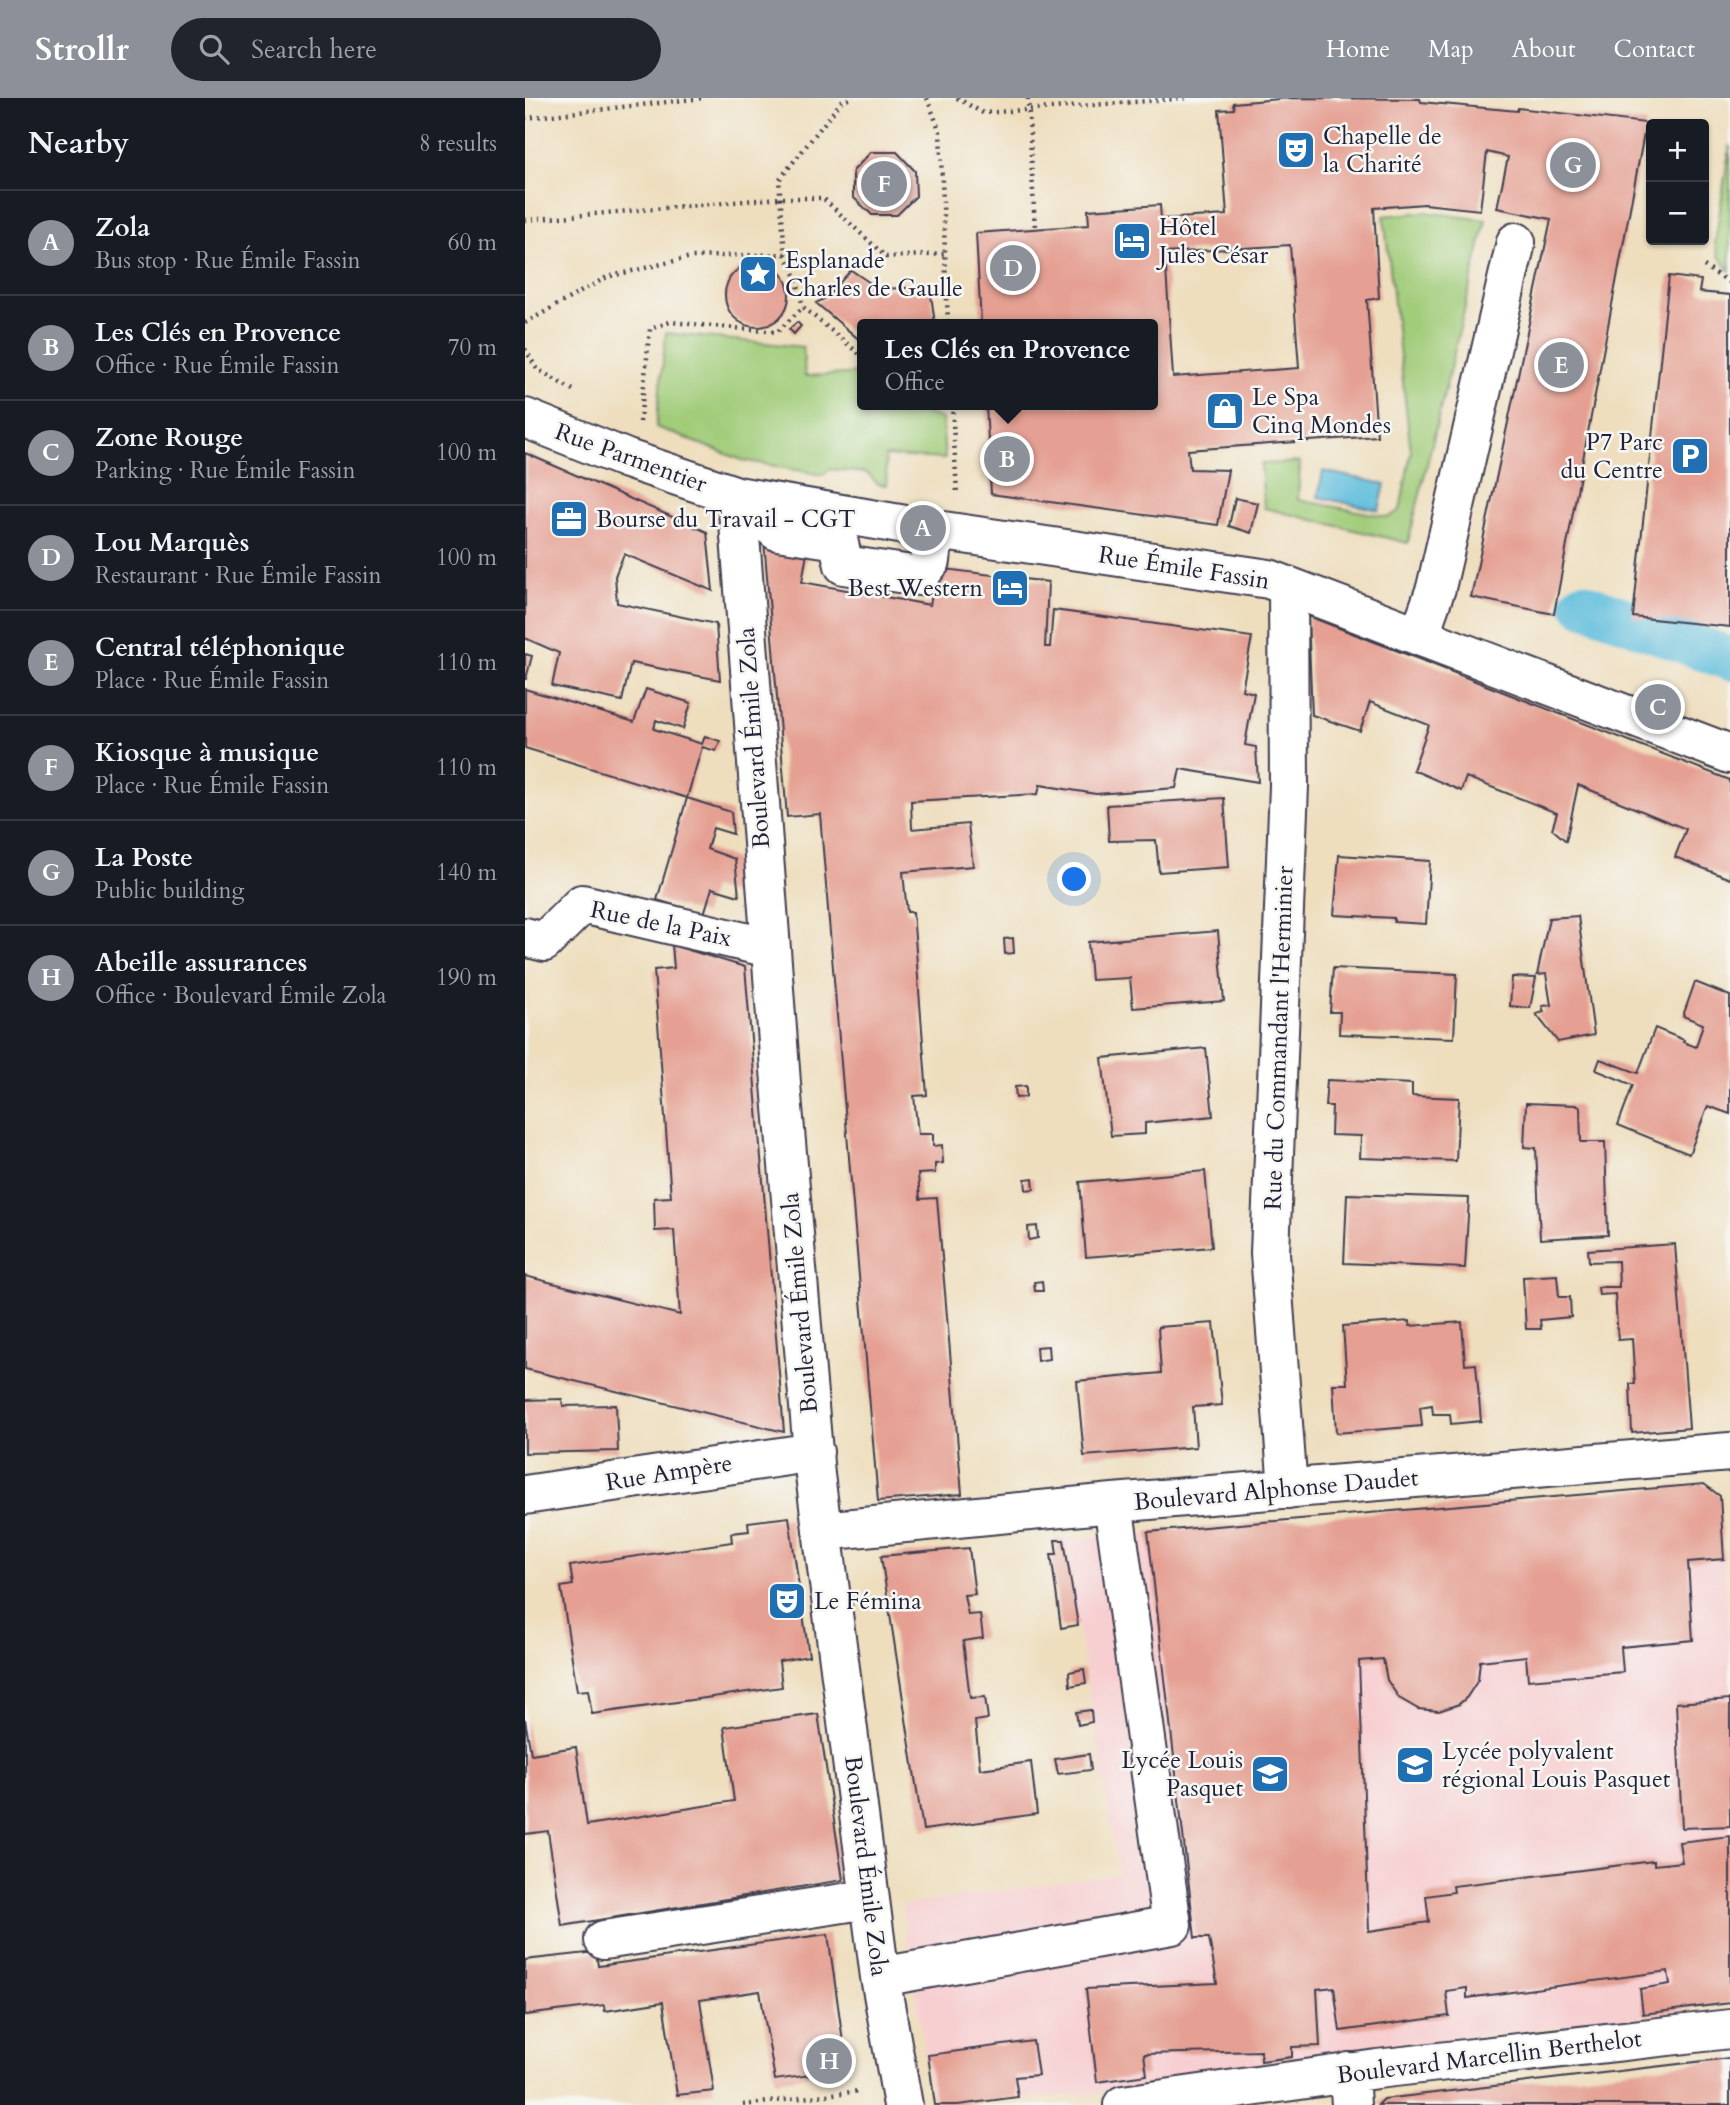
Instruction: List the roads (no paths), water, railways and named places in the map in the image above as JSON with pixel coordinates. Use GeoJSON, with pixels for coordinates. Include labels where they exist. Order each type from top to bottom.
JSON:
{"type":"FeatureCollection","features":[{"type":"Feature","properties":{"kind":"street"},"geometry":{"type":"LineString","coordinates":[[1419,636],[1436,588],[1515,242]]}},
{"type":"Feature","properties":{"kind":"street","name":"Rue Parmentier"},"geometry":{"type":"LineString","coordinates":[[525,418],[627,459],[737,496]]}},
{"type":"Feature","properties":{"kind":"street","name":"Rue Émile Fassin"},"geometry":{"type":"LineString","coordinates":[[737,496],[839,527],[935,529],[1269,579],[1730,754]]}},
{"type":"Feature","properties":{"kind":"street","name":"Boulevard Émile Zola"},"geometry":{"type":"LineString","coordinates":[[737,496],[799,1310],[822,1531],[869,1899],[903,2105]]}},
{"type":"Feature","properties":{"kind":"street"},"geometry":{"type":"LineString","coordinates":[[839,527],[844,565],[919,576],[931,561],[935,529]]}},
{"type":"Feature","properties":{"kind":"street","name":"Rue du Commandant l'Herminier"},"geometry":{"type":"LineString","coordinates":[[1288,586],[1289,786],[1271,1253],[1288,1489]]}},
{"type":"Feature","properties":{"kind":"street","name":"Rue de la Paix"},"geometry":{"type":"LineString","coordinates":[[525,937],[544,942],[582,904],[625,924],[770,948]]}},
{"type":"Feature","properties":{"kind":"street"},"geometry":{"type":"LineString","coordinates":[[721,1491],[789,1482],[814,1452]]}},
{"type":"Feature","properties":{"kind":"street","name":"Rue Ampère"},"geometry":{"type":"LineString","coordinates":[[525,1495],[814,1452]]}},
{"type":"Feature","properties":{"kind":"street","name":"Boulevard Alphonse Daudet"},"geometry":{"type":"LineString","coordinates":[[822,1531],[1113,1503],[1730,1452]]}},
{"type":"Feature","properties":{"kind":"street"},"geometry":{"type":"LineString","coordinates":[[880,1977],[1173,1925],[1113,1503]]}},
{"type":"Feature","properties":{"kind":"street"},"geometry":{"type":"LineString","coordinates":[[604,1940],[869,1899]]}},
{"type":"Feature","properties":{"kind":"street","name":"Boulevard Marcellin Berthelot"},"geometry":{"type":"LineString","coordinates":[[1123,2105],[1350,2089],[1730,2029]]}},
{"type":"Feature","properties":{"kind":"water"},"geometry":{"type":"Polygon","coordinates":[[[1323,471],[1385,484],[1379,510],[1318,497],[1323,471]]]}},
{"type":"Feature","properties":{"kind":"waterway"},"geometry":{"type":"LineString","coordinates":[[1583,604],[1730,659]]}},
{"type":"Feature","properties":{"kind":"place","name":"Chapelle de la Charité"},"geometry":{"type":"Point","coordinates":[1296,150]}},
{"type":"Feature","properties":{"kind":"place","name":"La Poste"},"geometry":{"type":"Point","coordinates":[1573,165]}},
{"type":"Feature","properties":{"kind":"place","name":"Kiosque à musique"},"geometry":{"type":"Point","coordinates":[884,184]}},
{"type":"Feature","properties":{"kind":"place","name":"Hôtel Jules César"},"geometry":{"type":"Point","coordinates":[1132,241]}},
{"type":"Feature","properties":{"kind":"place","name":"Lou Marquès"},"geometry":{"type":"Point","coordinates":[1013,268]}},
{"type":"Feature","properties":{"kind":"place","name":"Esplanade Charles de Gaulle"},"geometry":{"type":"Point","coordinates":[758,274]}},
{"type":"Feature","properties":{"kind":"place","name":"Central téléphonique"},"geometry":{"type":"Point","coordinates":[1561,365]}},
{"type":"Feature","properties":{"kind":"place","name":"Le Spa Cinq Mondes"},"geometry":{"type":"Point","coordinates":[1225,411]}},
{"type":"Feature","properties":{"kind":"place","name":"P7 Parc du Centre"},"geometry":{"type":"Point","coordinates":[1690,456]}},
{"type":"Feature","properties":{"kind":"place","name":"Les Clés en Provence"},"geometry":{"type":"Point","coordinates":[1007,459]}},
{"type":"Feature","properties":{"kind":"place","name":"Bourse du Travail - CGT"},"geometry":{"type":"Point","coordinates":[569,519]}},
{"type":"Feature","properties":{"kind":"place","name":"Zola"},"geometry":{"type":"Point","coordinates":[923,528]}},
{"type":"Feature","properties":{"kind":"place","name":"Best Western"},"geometry":{"type":"Point","coordinates":[1010,588]}},
{"type":"Feature","properties":{"kind":"place","name":"Zone Rouge"},"geometry":{"type":"Point","coordinates":[1658,707]}},
{"type":"Feature","properties":{"kind":"place","name":"Le Fémina"},"geometry":{"type":"Point","coordinates":[787,1601]}},
{"type":"Feature","properties":{"kind":"place","name":"Lycée polyvalent régional Louis Pasquet"},"geometry":{"type":"Point","coordinates":[1415,1765]}},
{"type":"Feature","properties":{"kind":"place","name":"Lycée Louis Pasquet"},"geometry":{"type":"Point","coordinates":[1270,1774]}},
{"type":"Feature","properties":{"kind":"place","name":"Abeille assurances"},"geometry":{"type":"Point","coordinates":[829,2061]}}]}
